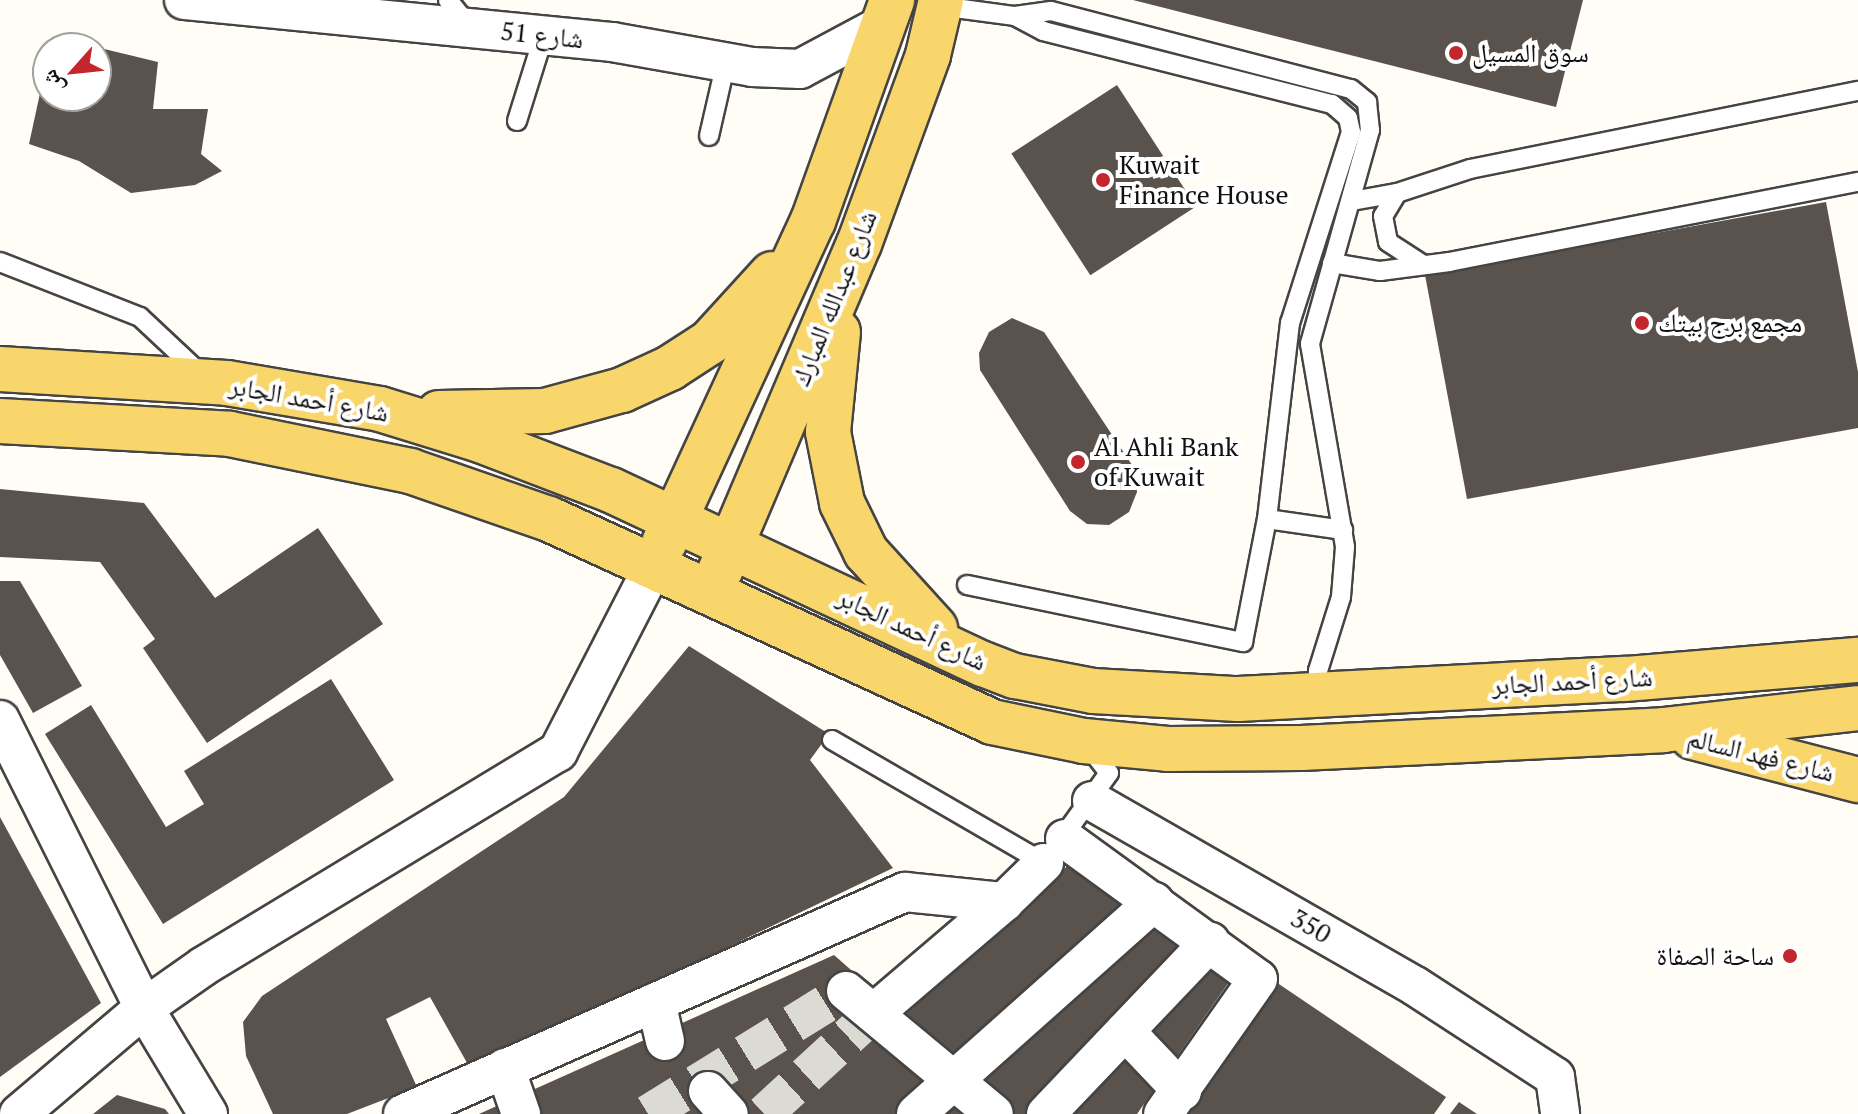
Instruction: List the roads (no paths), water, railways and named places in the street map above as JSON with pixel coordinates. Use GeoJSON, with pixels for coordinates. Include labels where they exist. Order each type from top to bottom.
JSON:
{"type":"FeatureCollection","features":[{"type":"Feature","properties":{"kind":"main road","name":"شارع عبدالله المبارك"},"geometry":{"type":"LineString","coordinates":[[711,591],[854,255],[928,55],[940,3]]}},
{"type":"Feature","properties":{"kind":"main road","name":"شارع عبدالله المبارك"},"geometry":{"type":"LineString","coordinates":[[654,565],[813,221],[889,12]]}},
{"type":"Feature","properties":{"kind":"main road"},"geometry":{"type":"LineString","coordinates":[[380,409],[519,414],[591,401],[634,385],[670,368],[718,335],[813,221]]}},
{"type":"Feature","properties":{"kind":"main road"},"geometry":{"type":"LineString","coordinates":[[854,255],[828,409],[830,458],[842,503],[866,552],[895,588],[933,626],[983,664]]}},
{"type":"Feature","properties":{"kind":"main road","name":"شارع أحمد الجابر"},"geometry":{"type":"LineString","coordinates":[[0,369],[208,381],[380,409],[494,445],[676,518],[983,664],[1050,684],[1130,696],[1238,699],[1625,679],[1858,660]]}},
{"type":"Feature","properties":{"kind":"main road","name":"شارع أحمد الجابر"},"geometry":{"type":"LineString","coordinates":[[0,421],[230,434],[363,458],[549,519],[992,722],[1084,741],[1233,750],[1663,730]]}},
{"type":"Feature","properties":{"kind":"main road"},"geometry":{"type":"LineString","coordinates":[[1663,730],[1858,708]]}},
{"type":"Feature","properties":{"kind":"main road","name":"شارع فهد السالم"},"geometry":{"type":"LineString","coordinates":[[1663,730],[1858,780]]}},
{"type":"Feature","properties":{"kind":"street","name":"شارع 51"},"geometry":{"type":"LineString","coordinates":[[184,0],[459,14],[544,35],[726,62],[800,69],[889,12]]}},
{"type":"Feature","properties":{"kind":"street"},"geometry":{"type":"LineString","coordinates":[[19,1114],[144,1008],[204,966],[558,752],[654,565]]}},
{"type":"Feature","properties":{"kind":"street"},"geometry":{"type":"LineString","coordinates":[[0,720],[144,1008],[208,1114]]}},
{"type":"Feature","properties":{"kind":"street","name":"350"},"geometry":{"type":"LineString","coordinates":[[1092,801],[1415,986],[1555,1077],[1560,1114]]}},
{"type":"Feature","properties":{"kind":"street"},"geometry":{"type":"LineString","coordinates":[[994,1114],[949,1082],[860,1002],[1004,902],[1054,851],[1154,902],[1258,979],[1173,1102],[1125,1031]]}},
{"type":"Feature","properties":{"kind":"street"},"geometry":{"type":"LineString","coordinates":[[403,1114],[905,892],[1004,902]]}},
{"type":"Feature","properties":{"kind":"street"},"geometry":{"type":"LineString","coordinates":[[916,1114],[1154,902]]}},
{"type":"Feature","properties":{"kind":"street"},"geometry":{"type":"LineString","coordinates":[[1046,1114],[1210,942]]}},
{"type":"Feature","properties":{"kind":"street"},"geometry":{"type":"LineString","coordinates":[[204,966],[177,1014],[203,1083],[225,1114]]}},
{"type":"Feature","properties":{"kind":"street"},"geometry":{"type":"LineString","coordinates":[[656,1002],[665,1041]]}},
{"type":"Feature","properties":{"kind":"street"},"geometry":{"type":"LineString","coordinates":[[505,1068],[521,1114]]}},
{"type":"Feature","properties":{"kind":"lane"},"geometry":{"type":"LineString","coordinates":[[940,3],[1015,16],[1051,11],[1351,89],[1367,102],[1372,120],[1347,221],[1310,344],[1343,530],[1344,576],[1318,671],[1319,695]]}},
{"type":"Feature","properties":{"kind":"lane"},"geometry":{"type":"LineString","coordinates":[[1015,16],[1043,31],[1332,104],[1348,118],[1347,221]]}},
{"type":"Feature","properties":{"kind":"lane"},"geometry":{"type":"LineString","coordinates":[[517,121],[544,35]]}},
{"type":"Feature","properties":{"kind":"lane"},"geometry":{"type":"LineString","coordinates":[[709,136],[726,62]]}},
{"type":"Feature","properties":{"kind":"lane"},"geometry":{"type":"LineString","coordinates":[[1352,201],[1397,193],[1470,169],[1858,91]]}},
{"type":"Feature","properties":{"kind":"lane"},"geometry":{"type":"LineString","coordinates":[[1839,94],[1858,109]]}},
{"type":"Feature","properties":{"kind":"lane"},"geometry":{"type":"LineString","coordinates":[[967,585],[1243,642],[1267,519],[1294,308],[1347,145]]}},
{"type":"Feature","properties":{"kind":"lane"},"geometry":{"type":"LineString","coordinates":[[1332,263],[1380,271],[1858,182]]}},
{"type":"Feature","properties":{"kind":"lane"},"geometry":{"type":"LineString","coordinates":[[1397,193],[1383,216],[1388,242],[1422,264]]}},
{"type":"Feature","properties":{"kind":"lane"},"geometry":{"type":"LineString","coordinates":[[0,262],[140,317],[160,330],[208,381]]}},
{"type":"Feature","properties":{"kind":"lane"},"geometry":{"type":"LineString","coordinates":[[1289,338],[1310,344]]}},
{"type":"Feature","properties":{"kind":"lane"},"geometry":{"type":"LineString","coordinates":[[1267,519],[1343,530]]}},
{"type":"Feature","properties":{"kind":"lane"},"geometry":{"type":"LineString","coordinates":[[832,740],[1054,851],[1109,773],[1084,741]]}},
{"type":"Feature","properties":{"kind":"tunnel"},"geometry":{"type":"LineString","coordinates":[[648,1114],[846,991]]}},
{"type":"Feature","properties":{"kind":"tunnel"},"geometry":{"type":"LineString","coordinates":[[764,1114],[874,1013]]}},
{"type":"Feature","properties":{"kind":"place","name":"سوق المسيل"},"geometry":{"type":"Point","coordinates":[1456,53]}},
{"type":"Feature","properties":{"kind":"place","name":"Kuwait Finance House"},"geometry":{"type":"Point","coordinates":[1103,180]}},
{"type":"Feature","properties":{"kind":"place","name":"مجمع برج بيتك"},"geometry":{"type":"Point","coordinates":[1642,323]}},
{"type":"Feature","properties":{"kind":"place","name":"Al Ahli Bank of Kuwait"},"geometry":{"type":"Point","coordinates":[1078,462]}},
{"type":"Feature","properties":{"kind":"place","name":"ساحة الصفاة"},"geometry":{"type":"Point","coordinates":[1790,956]}}]}
